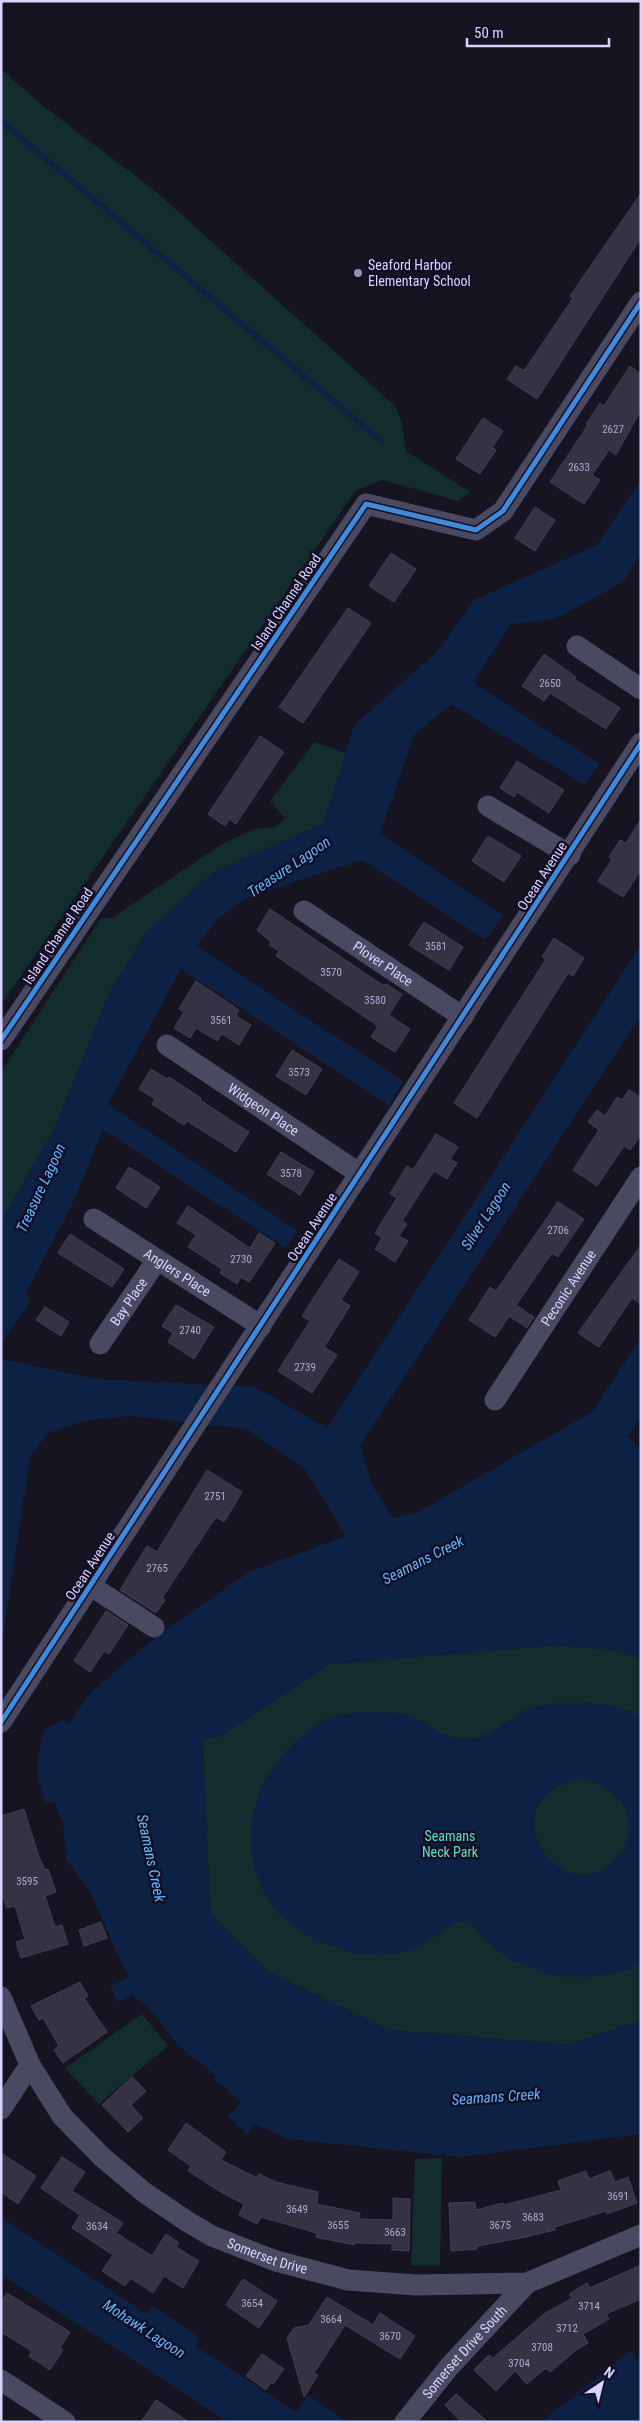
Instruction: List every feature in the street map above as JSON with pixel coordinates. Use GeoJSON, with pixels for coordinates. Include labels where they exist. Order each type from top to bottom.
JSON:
{"type":"FeatureCollection","features":[{"type":"Feature","properties":{"kind":"street","name":"Island Channel Road"},"geometry":{"type":"LineString","coordinates":[[1,1040],[366,504],[476,530],[503,511],[641,302]]}},
{"type":"Feature","properties":{"kind":"street"},"geometry":{"type":"LineString","coordinates":[[577,646],[641,689]]}},
{"type":"Feature","properties":{"kind":"street","name":"Ocean Avenue"},"geometry":{"type":"LineString","coordinates":[[1,1722],[570,855],[641,743]]}},
{"type":"Feature","properties":{"kind":"street"},"geometry":{"type":"LineString","coordinates":[[488,806],[570,855]]}},
{"type":"Feature","properties":{"kind":"street","name":"Plover Place"},"geometry":{"type":"LineString","coordinates":[[304,911],[463,1017]]}},
{"type":"Feature","properties":{"kind":"street","name":"Widgeon Place"},"geometry":{"type":"LineString","coordinates":[[167,1045],[360,1174]]}},
{"type":"Feature","properties":{"kind":"street","name":"Peconic Avenue"},"geometry":{"type":"LineString","coordinates":[[495,1400],[641,1177]]}},
{"type":"Feature","properties":{"kind":"street","name":"Anglers Place"},"geometry":{"type":"LineString","coordinates":[[94,1219],[260,1326]]}},
{"type":"Feature","properties":{"kind":"street","name":"Bay Place"},"geometry":{"type":"LineString","coordinates":[[100,1344],[157,1260]]}},
{"type":"Feature","properties":{"kind":"street"},"geometry":{"type":"LineString","coordinates":[[91,1586],[154,1627]]}},
{"type":"Feature","properties":{"kind":"street","name":"Somerset Drive"},"geometry":{"type":"LineString","coordinates":[[1,1997],[30,2065],[62,2116],[102,2157],[145,2193],[188,2222],[212,2236],[276,2262],[348,2280],[416,2285],[526,2283],[641,2235]]}},
{"type":"Feature","properties":{"kind":"street"},"geometry":{"type":"LineString","coordinates":[[1,2109],[30,2065]]}},
{"type":"Feature","properties":{"kind":"street","name":"Somerset Drive South"},"geometry":{"type":"LineString","coordinates":[[405,2422],[449,2367],[526,2283]]}},
{"type":"Feature","properties":{"kind":"street"},"geometry":{"type":"LineString","coordinates":[[1,2380],[65,2422]]}},
{"type":"Feature","properties":{"kind":"green space"},"geometry":{"type":"Polygon","coordinates":[[[1,69],[43,106],[153,189],[395,406],[402,424],[406,451],[470,492],[458,501],[383,480],[356,490],[1,1005],[1,69]]]}},
{"type":"Feature","properties":{"kind":"green space"},"geometry":{"type":"Polygon","coordinates":[[[314,742],[346,753],[324,823],[214,872],[110,992],[54,1130],[1,1222],[1,1072],[101,918],[112,918],[222,844],[255,829],[276,827],[285,818],[270,801],[314,742]]]}},
{"type":"Feature","properties":{"kind":"green space","name":"Seamans Neck Park"},"geometry":{"type":"Polygon","coordinates":[[[557,1645],[616,1650],[641,1659],[641,2020],[568,2045],[389,2030],[269,1972],[210,1913],[203,1739],[220,1736],[330,1664],[557,1645]]]}},
{"type":"Feature","properties":{"kind":"green space"},"geometry":{"type":"Polygon","coordinates":[[[142,2014],[168,2046],[99,2104],[65,2068],[142,2014]]]}},
{"type":"Feature","properties":{"kind":"green space"},"geometry":{"type":"Polygon","coordinates":[[[442,2158],[440,2265],[411,2266],[415,2159],[442,2158]]]}},
{"type":"Feature","properties":{"kind":"water"},"geometry":{"type":"Polygon","coordinates":[[[641,479],[641,554],[623,582],[555,619],[511,624],[473,682],[599,764],[585,785],[451,704],[414,735],[380,834],[503,915],[486,940],[362,860],[230,903],[197,946],[403,1081],[389,1106],[181,969],[108,1104],[298,1231],[286,1248],[103,1130],[71,1207],[26,1293],[30,1302],[1,1344],[1,1222],[54,1130],[110,992],[146,932],[213,872],[324,823],[354,725],[438,651],[474,600],[597,545],[641,479]]]}},
{"type":"Feature","properties":{"kind":"water"},"geometry":{"type":"Polygon","coordinates":[[[641,945],[641,1015],[360,1445],[372,1485],[393,1518],[420,1511],[592,1412],[641,1338],[641,1418],[628,1437],[641,1449],[641,1659],[616,1650],[557,1645],[330,1664],[220,1736],[203,1739],[210,1913],[269,1972],[389,2030],[568,2045],[641,2020],[641,2134],[462,2157],[288,2139],[255,2124],[247,2134],[228,2117],[241,2102],[214,2079],[216,2076],[178,2045],[148,2007],[132,1995],[118,2002],[110,1987],[128,1977],[91,1894],[66,1859],[63,1823],[55,1802],[46,1804],[38,1775],[38,1758],[45,1729],[63,1720],[69,1724],[89,1694],[158,1635],[249,1572],[346,1536],[304,1468],[247,1429],[131,1416],[87,1420],[48,1433],[30,1457],[1,1649],[1,1359],[96,1379],[255,1387],[327,1428],[641,945]]]}},
{"type":"Feature","properties":{"kind":"water"},"geometry":{"type":"Polygon","coordinates":[[[587,1703],[609,1705],[641,1715],[641,1964],[628,1970],[592,1977],[554,1976],[509,1959],[484,1939],[474,1926],[464,1921],[451,1926],[411,1950],[382,1955],[358,1953],[331,1946],[303,1933],[280,1915],[272,1905],[261,1885],[254,1864],[251,1842],[252,1821],[257,1800],[266,1779],[278,1761],[293,1744],[317,1724],[335,1716],[360,1712],[386,1712],[410,1716],[446,1735],[463,1739],[473,1738],[493,1731],[519,1714],[538,1706],[587,1703]],[[579,1779],[550,1792],[536,1811],[535,1833],[544,1852],[560,1868],[580,1875],[602,1870],[622,1851],[629,1825],[627,1813],[622,1803],[604,1787],[579,1779]]]}},
{"type":"Feature","properties":{"kind":"water","name":"Mohawk Lagoon"},"geometry":{"type":"Polygon","coordinates":[[[1,2217],[147,2314],[153,2306],[200,2338],[195,2346],[296,2412],[308,2395],[348,2422],[228,2422],[1,2274],[1,2217]]]}},
{"type":"Feature","properties":{"kind":"water"},"geometry":{"type":"Polygon","coordinates":[[[631,2350],[636,2359],[641,2357],[641,2422],[541,2422],[631,2350]]]}},
{"type":"Feature","properties":{"kind":"building"},"geometry":{"type":"Polygon","coordinates":[[[641,193],[641,238],[537,399],[507,379],[516,366],[524,371],[573,298],[570,296],[641,193]]]}},
{"type":"Feature","properties":{"kind":"building"},"geometry":{"type":"Polygon","coordinates":[[[630,366],[641,374],[641,410],[616,455],[609,450],[592,475],[600,480],[584,504],[550,482],[588,425],[586,424],[600,403],[604,406],[630,366]]]}},
{"type":"Feature","properties":{"kind":"building"},"geometry":{"type":"Polygon","coordinates":[[[483,418],[503,431],[492,448],[496,450],[480,474],[456,459],[483,418]]]}},
{"type":"Feature","properties":{"kind":"building"},"geometry":{"type":"Polygon","coordinates":[[[535,507],[555,520],[535,551],[515,538],[535,507]]]}},
{"type":"Feature","properties":{"kind":"building"},"geometry":{"type":"Polygon","coordinates":[[[391,553],[416,569],[394,602],[369,586],[391,553]]]}},
{"type":"Feature","properties":{"kind":"building"},"geometry":{"type":"Polygon","coordinates":[[[348,608],[371,623],[303,723],[279,707],[348,608]]]}},
{"type":"Feature","properties":{"kind":"building"},"geometry":{"type":"Polygon","coordinates":[[[544,654],[576,677],[574,679],[620,708],[606,729],[550,693],[544,701],[522,686],[544,654]]]}},
{"type":"Feature","properties":{"kind":"building"},"geometry":{"type":"Polygon","coordinates":[[[260,736],[284,752],[236,824],[229,819],[225,826],[208,814],[260,736]]]}},
{"type":"Feature","properties":{"kind":"building"},"geometry":{"type":"Polygon","coordinates":[[[517,761],[564,790],[549,813],[517,792],[514,797],[500,788],[517,761]]]}},
{"type":"Feature","properties":{"kind":"building"},"geometry":{"type":"Polygon","coordinates":[[[641,819],[641,870],[623,897],[598,881],[612,859],[609,857],[620,840],[626,843],[641,819]]]}},
{"type":"Feature","properties":{"kind":"building"},"geometry":{"type":"Polygon","coordinates":[[[488,836],[521,856],[504,882],[472,861],[488,836]]]}},
{"type":"Feature","properties":{"kind":"building"},"geometry":{"type":"Polygon","coordinates":[[[270,909],[384,986],[386,984],[402,994],[389,1015],[410,1029],[395,1052],[371,1037],[378,1026],[276,956],[279,951],[269,945],[271,942],[257,930],[270,909]]]}},
{"type":"Feature","properties":{"kind":"building"},"geometry":{"type":"Polygon","coordinates":[[[424,922],[463,947],[449,970],[409,945],[424,922]]]}},
{"type":"Feature","properties":{"kind":"building"},"geometry":{"type":"Polygon","coordinates":[[[554,938],[584,958],[573,976],[568,973],[477,1118],[454,1103],[546,959],[542,957],[554,938]]]}},
{"type":"Feature","properties":{"kind":"building"},"geometry":{"type":"Polygon","coordinates":[[[196,981],[239,1010],[236,1016],[251,1025],[239,1045],[222,1034],[217,1041],[196,1028],[190,1038],[174,1028],[184,1012],[179,1009],[196,981]]]}},
{"type":"Feature","properties":{"kind":"building"},"geometry":{"type":"Polygon","coordinates":[[[292,1050],[322,1069],[306,1095],[276,1076],[292,1050]]]}},
{"type":"Feature","properties":{"kind":"building"},"geometry":{"type":"Polygon","coordinates":[[[151,1069],[167,1079],[169,1077],[249,1132],[236,1152],[187,1121],[184,1125],[152,1104],[155,1099],[139,1089],[151,1069]]]}},
{"type":"Feature","properties":{"kind":"building"},"geometry":{"type":"Polygon","coordinates":[[[629,1090],[641,1097],[641,1135],[630,1150],[624,1146],[597,1186],[573,1170],[599,1130],[588,1122],[597,1110],[605,1116],[617,1097],[622,1100],[629,1090]]]}},
{"type":"Feature","properties":{"kind":"building"},"geometry":{"type":"Polygon","coordinates":[[[436,1134],[458,1147],[450,1159],[457,1163],[447,1179],[434,1171],[402,1221],[407,1224],[399,1236],[408,1241],[395,1262],[375,1249],[382,1238],[375,1233],[397,1198],[390,1194],[407,1166],[413,1170],[436,1134]]]}},
{"type":"Feature","properties":{"kind":"building"},"geometry":{"type":"Polygon","coordinates":[[[281,1152],[314,1172],[300,1195],[267,1174],[281,1152]]]}},
{"type":"Feature","properties":{"kind":"building"},"geometry":{"type":"Polygon","coordinates":[[[129,1167],[160,1187],[146,1208],[116,1188],[129,1167]]]}},
{"type":"Feature","properties":{"kind":"building"},"geometry":{"type":"Polygon","coordinates":[[[558,1202],[584,1219],[558,1257],[552,1253],[516,1305],[534,1317],[527,1328],[509,1316],[495,1337],[469,1320],[490,1287],[496,1291],[558,1202]]]}},
{"type":"Feature","properties":{"kind":"building"},"geometry":{"type":"Polygon","coordinates":[[[188,1206],[250,1248],[259,1233],[275,1243],[249,1282],[241,1277],[237,1284],[220,1273],[222,1269],[188,1247],[196,1235],[177,1223],[188,1206]]]}},
{"type":"Feature","properties":{"kind":"building"},"geometry":{"type":"Polygon","coordinates":[[[70,1234],[124,1269],[112,1287],[58,1253],[70,1234]]]}},
{"type":"Feature","properties":{"kind":"building"},"geometry":{"type":"Polygon","coordinates":[[[641,1245],[641,1304],[632,1298],[599,1347],[578,1333],[641,1245]]]}},
{"type":"Feature","properties":{"kind":"building"},"geometry":{"type":"Polygon","coordinates":[[[339,1259],[359,1272],[341,1300],[350,1306],[324,1347],[337,1355],[312,1393],[278,1371],[310,1321],[302,1316],[339,1259]]]}},
{"type":"Feature","properties":{"kind":"building"},"geometry":{"type":"Polygon","coordinates":[[[176,1305],[214,1327],[194,1359],[168,1342],[173,1333],[162,1326],[176,1305]]]}},
{"type":"Feature","properties":{"kind":"building"},"geometry":{"type":"Polygon","coordinates":[[[45,1307],[69,1322],[61,1336],[36,1320],[45,1307]]]}},
{"type":"Feature","properties":{"kind":"building"},"geometry":{"type":"Polygon","coordinates":[[[207,1470],[242,1492],[224,1522],[216,1517],[162,1598],[165,1600],[156,1613],[120,1590],[147,1546],[157,1552],[207,1470]]]}},
{"type":"Feature","properties":{"kind":"building"},"geometry":{"type":"Polygon","coordinates":[[[106,1611],[128,1625],[109,1654],[104,1651],[90,1672],[74,1661],[106,1611]]]}},
{"type":"Feature","properties":{"kind":"building"},"geometry":{"type":"Polygon","coordinates":[[[24,1809],[39,1857],[45,1870],[48,1869],[56,1892],[45,1896],[55,1927],[62,1925],[68,1944],[21,1958],[16,1942],[25,1939],[15,1906],[7,1908],[1,1892],[1,1816],[24,1809]]]}},
{"type":"Feature","properties":{"kind":"building"},"geometry":{"type":"Polygon","coordinates":[[[101,1922],[107,1938],[84,1946],[79,1930],[101,1922]]]}},
{"type":"Feature","properties":{"kind":"building"},"geometry":{"type":"Polygon","coordinates":[[[80,1982],[88,1996],[84,1998],[107,2032],[63,2063],[54,2050],[59,2046],[43,2018],[39,2020],[31,2006],[80,1982]]]}},
{"type":"Feature","properties":{"kind":"building"},"geometry":{"type":"Polygon","coordinates":[[[132,2077],[146,2091],[131,2105],[143,2118],[128,2132],[102,2105],[132,2077]]]}},
{"type":"Feature","properties":{"kind":"building"},"geometry":{"type":"Polygon","coordinates":[[[186,2123],[226,2152],[221,2160],[257,2178],[259,2174],[276,2182],[318,2192],[317,2204],[360,2213],[359,2219],[393,2220],[393,2198],[410,2199],[409,2251],[392,2250],[392,2244],[354,2243],[354,2245],[316,2237],[317,2233],[261,2217],[257,2224],[239,2215],[244,2204],[224,2194],[188,2171],[191,2166],[168,2150],[186,2123]]]}},
{"type":"Feature","properties":{"kind":"building"},"geometry":{"type":"Polygon","coordinates":[[[1,2153],[36,2176],[18,2204],[1,2192],[1,2153]]]}},
{"type":"Feature","properties":{"kind":"building"},"geometry":{"type":"Polygon","coordinates":[[[62,2157],[85,2172],[72,2191],[123,2223],[116,2233],[152,2256],[166,2234],[179,2243],[176,2247],[199,2261],[183,2288],[164,2276],[153,2293],[130,2278],[125,2286],[102,2271],[113,2255],[72,2228],[80,2215],[41,2188],[62,2157]]]}},
{"type":"Feature","properties":{"kind":"building"},"geometry":{"type":"Polygon","coordinates":[[[586,2171],[589,2179],[610,2171],[615,2182],[628,2177],[637,2203],[607,2214],[606,2211],[555,2227],[555,2230],[477,2246],[477,2249],[451,2251],[449,2203],[475,2202],[476,2210],[503,2203],[504,2205],[561,2190],[558,2181],[586,2171]]]}},
{"type":"Feature","properties":{"kind":"building"},"geometry":{"type":"Polygon","coordinates":[[[641,2265],[641,2299],[606,2314],[609,2319],[583,2334],[588,2343],[575,2351],[550,2372],[546,2368],[527,2384],[515,2371],[496,2391],[474,2370],[489,2355],[493,2358],[544,2314],[572,2298],[569,2294],[587,2283],[590,2288],[641,2265]]]}},
{"type":"Feature","properties":{"kind":"building"},"geometry":{"type":"Polygon","coordinates":[[[243,2279],[277,2301],[259,2328],[226,2305],[243,2279]]]}},
{"type":"Feature","properties":{"kind":"building"},"geometry":{"type":"Polygon","coordinates":[[[7,2293],[70,2332],[60,2348],[63,2350],[50,2370],[29,2356],[32,2351],[1,2332],[1,2302],[7,2293]]]}},
{"type":"Feature","properties":{"kind":"building"},"geometry":{"type":"Polygon","coordinates":[[[327,2297],[373,2325],[380,2313],[415,2336],[400,2359],[345,2325],[314,2373],[318,2375],[304,2397],[287,2338],[294,2328],[309,2325],[327,2297]]]}},
{"type":"Feature","properties":{"kind":"building"},"geometry":{"type":"Polygon","coordinates":[[[262,2354],[284,2369],[266,2390],[246,2376],[262,2354]]]}},
{"type":"Feature","properties":{"kind":"building"},"geometry":{"type":"Polygon","coordinates":[[[456,2394],[488,2422],[461,2422],[445,2405],[456,2394]]]}},
{"type":"Feature","properties":{"kind":"building"},"geometry":{"type":"Polygon","coordinates":[[[156,2400],[189,2422],[141,2422],[156,2400]]]}},
{"type":"Feature","properties":{"kind":"waterway"},"geometry":{"type":"LineString","coordinates":[[1,121],[382,442]]}},
{"type":"Feature","properties":{"kind":"waterway","name":"Treasure Lagoon"},"geometry":{"type":"LineString","coordinates":[[218,915],[247,895]]}},
{"type":"Feature","properties":{"kind":"cycle path"},"geometry":{"type":"LineString","coordinates":[[1,1040],[366,504],[476,530],[503,511],[641,302]]}},
{"type":"Feature","properties":{"kind":"cycle path"},"geometry":{"type":"LineString","coordinates":[[1,1722],[641,743]]}},
{"type":"Feature","properties":{"kind":"place","name":"Seaford Harbor Elementary School"},"geometry":{"type":"Point","coordinates":[358,273]}},
{"type":"Feature","properties":{"kind":"water label","name":"Silver Lagoon"},"geometry":{"type":"Point","coordinates":[486,1216]}},
{"type":"Feature","properties":{"kind":"water label","name":"Seamans Creek"},"geometry":{"type":"Point","coordinates":[423,1560]}},
{"type":"Feature","properties":{"kind":"water label","name":"Seamans Creek"},"geometry":{"type":"Point","coordinates":[151,1858]}},
{"type":"Feature","properties":{"kind":"water label","name":"Seamans Creek"},"geometry":{"type":"Point","coordinates":[496,2097]}}]}
